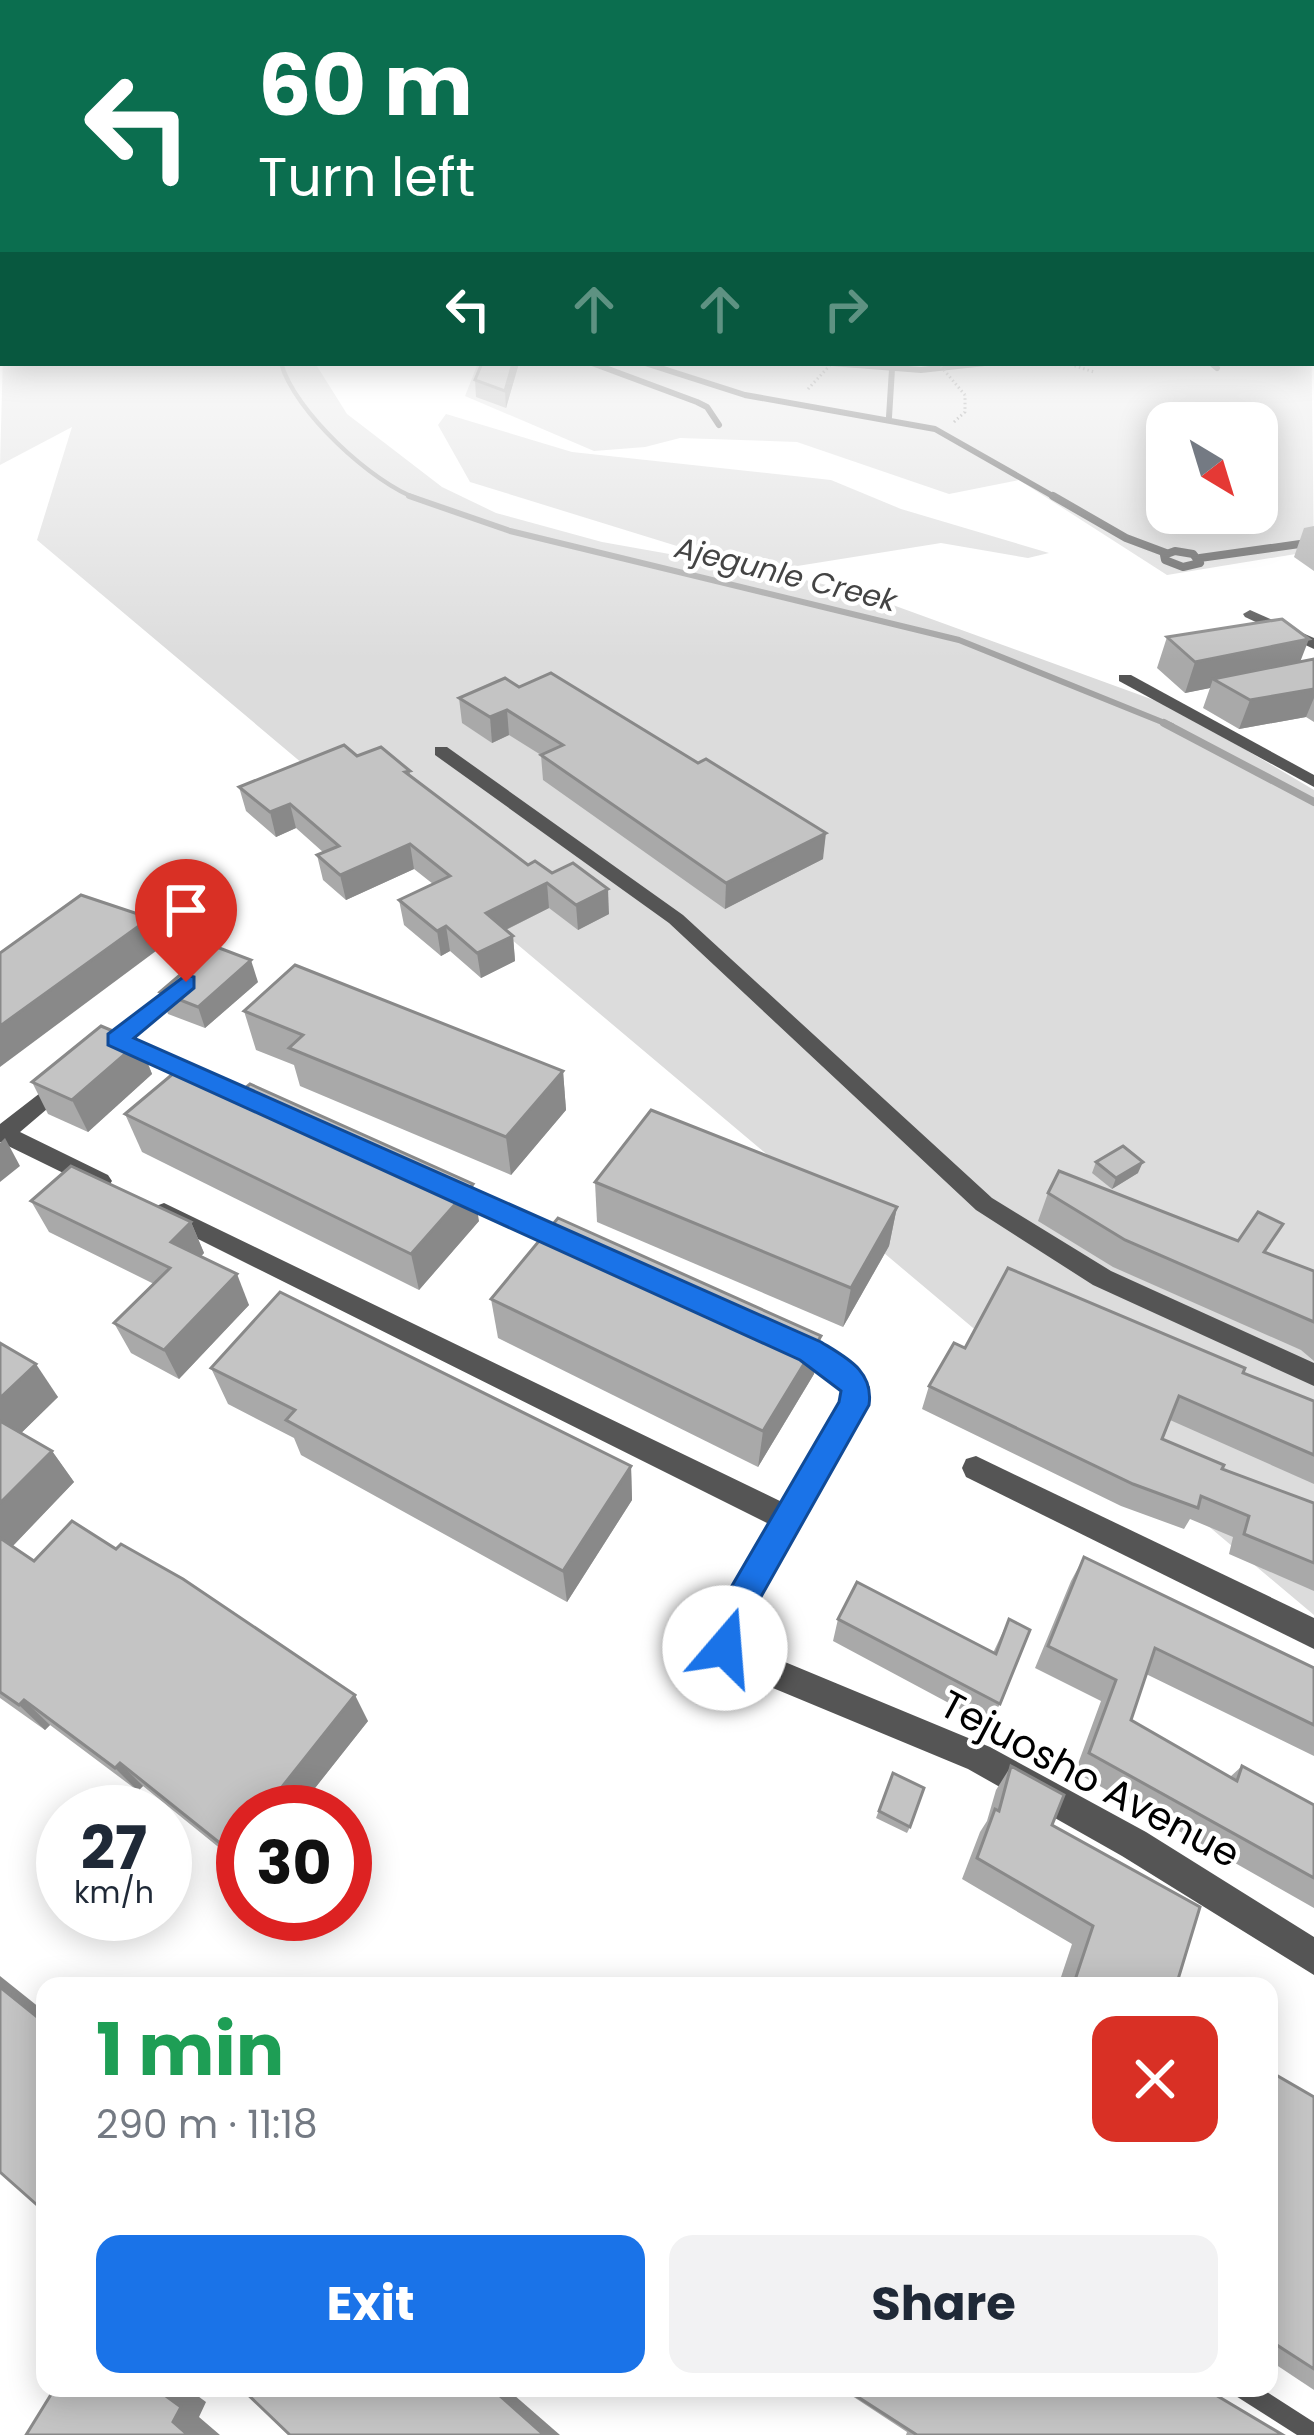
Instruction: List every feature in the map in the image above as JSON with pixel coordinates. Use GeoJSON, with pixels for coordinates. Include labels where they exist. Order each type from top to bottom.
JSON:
{"type":"FeatureCollection","features":[{"type":"Feature","properties":{"kind":"street"},"geometry":{"type":"LineString","coordinates":[[1250,614],[1314,644]]}},
{"type":"Feature","properties":{"kind":"street"},"geometry":{"type":"LineString","coordinates":[[1125,678],[1185,702],[1314,782]]}},
{"type":"Feature","properties":{"kind":"street"},"geometry":{"type":"LineString","coordinates":[[441,751],[676,920],[984,1204],[1038,1245],[1083,1271],[1314,1375]]}},
{"type":"Feature","properties":{"kind":"street"},"geometry":{"type":"LineString","coordinates":[[1291,768],[1314,762]]}},
{"type":"Feature","properties":{"kind":"street"},"geometry":{"type":"LineString","coordinates":[[186,982],[2,1133],[787,1517],[854,1405],[857,1387],[839,1368],[767,1332]]}},
{"type":"Feature","properties":{"kind":"street"},"geometry":{"type":"LineString","coordinates":[[116,1040],[225,1088]]}},
{"type":"Feature","properties":{"kind":"street"},"geometry":{"type":"LineString","coordinates":[[420,1176],[594,1254]]}},
{"type":"Feature","properties":{"kind":"street"},"geometry":{"type":"LineString","coordinates":[[976,1468],[1314,1634]]}},
{"type":"Feature","properties":{"kind":"street","name":"Tejuosho Avenue"},"geometry":{"type":"LineString","coordinates":[[787,1517],[722,1632],[725,1648],[745,1661],[979,1758],[1134,1844],[1314,1957]]}},
{"type":"Feature","properties":{"kind":"lane"},"geometry":{"type":"LineString","coordinates":[[945,433],[1126,538],[1166,553],[1187,552],[1200,558],[1314,542]]}},
{"type":"Feature","properties":{"kind":"lane"},"geometry":{"type":"LineString","coordinates":[[1166,553],[1165,560],[1183,567],[1198,565],[1200,558]]}},
{"type":"Feature","properties":{"kind":"lane"},"geometry":{"type":"LineString","coordinates":[[1256,2397],[1314,2434]]}},
{"type":"Feature","properties":{"kind":"shaded area"},"geometry":{"type":"Polygon","coordinates":[[[1,433],[61,433],[0,465],[1,433]]]}},
{"type":"Feature","properties":{"kind":"shaded area"},"geometry":{"type":"Polygon","coordinates":[[[70,433],[371,433],[442,487],[496,513],[602,542],[748,568],[470,482],[442,433],[508,433],[572,452],[831,480],[901,509],[1049,553],[1028,558],[941,543],[766,571],[857,592],[1173,707],[1314,790],[1314,1615],[37,540],[70,433]]]}},
{"type":"Feature","properties":{"kind":"shaded area"},"geometry":{"type":"Polygon","coordinates":[[[551,433],[1146,433],[1146,534],[1278,534],[1278,433],[1312,433],[1314,551],[1167,575],[1019,480],[949,494],[797,442],[680,438],[645,447],[594,451],[551,433]]]}},
{"type":"Feature","properties":{"kind":"building"},"geometry":{"type":"Polygon","coordinates":[[[1282,619],[1309,639],[1195,662],[1167,637],[1282,619]]]}},
{"type":"Feature","properties":{"kind":"building"},"geometry":{"type":"Polygon","coordinates":[[[1314,659],[1314,689],[1250,700],[1213,679],[1314,659]]]}},
{"type":"Feature","properties":{"kind":"building"},"geometry":{"type":"Polygon","coordinates":[[[551,673],[698,763],[706,759],[826,833],[726,883],[541,755],[563,745],[507,710],[490,717],[459,698],[505,678],[519,687],[551,673]]]}},
{"type":"Feature","properties":{"kind":"building"},"geometry":{"type":"Polygon","coordinates":[[[344,745],[357,756],[381,747],[410,771],[405,772],[528,865],[535,861],[552,873],[573,863],[608,889],[576,905],[547,883],[486,913],[513,936],[477,953],[446,926],[437,931],[399,900],[450,876],[410,844],[340,875],[317,855],[339,846],[290,804],[270,812],[239,787],[344,745]]]}},
{"type":"Feature","properties":{"kind":"building"},"geometry":{"type":"Polygon","coordinates":[[[81,895],[150,918],[0,1026],[0,953],[81,895]]]}},
{"type":"Feature","properties":{"kind":"building"},"geometry":{"type":"Polygon","coordinates":[[[214,946],[251,960],[198,1007],[160,992],[214,946]]]}},
{"type":"Feature","properties":{"kind":"building"},"geometry":{"type":"Polygon","coordinates":[[[295,965],[563,1071],[506,1137],[289,1048],[303,1035],[244,1011],[295,965]]]}},
{"type":"Feature","properties":{"kind":"building"},"geometry":{"type":"Polygon","coordinates":[[[101,1026],[139,1042],[72,1100],[32,1082],[101,1026]]]}},
{"type":"Feature","properties":{"kind":"building"},"geometry":{"type":"Polygon","coordinates":[[[187,1062],[244,1089],[250,1084],[473,1184],[411,1254],[125,1114],[187,1062]]]}},
{"type":"Feature","properties":{"kind":"building"},"geometry":{"type":"Polygon","coordinates":[[[651,1110],[897,1207],[851,1288],[595,1182],[651,1110]]]}},
{"type":"Feature","properties":{"kind":"building"},"geometry":{"type":"Polygon","coordinates":[[[1123,1146],[1143,1162],[1116,1178],[1096,1162],[1123,1146]]]}},
{"type":"Feature","properties":{"kind":"building"},"geometry":{"type":"Polygon","coordinates":[[[71,1166],[191,1222],[171,1242],[237,1274],[164,1350],[114,1323],[170,1268],[31,1201],[71,1166]]]}},
{"type":"Feature","properties":{"kind":"building"},"geometry":{"type":"Polygon","coordinates":[[[1059,1171],[1238,1241],[1258,1212],[1283,1224],[1264,1252],[1314,1271],[1314,1322],[1125,1240],[1048,1193],[1059,1171]]]}},
{"type":"Feature","properties":{"kind":"building"},"geometry":{"type":"Polygon","coordinates":[[[558,1218],[821,1336],[763,1431],[491,1299],[558,1218]]]}},
{"type":"Feature","properties":{"kind":"building"},"geometry":{"type":"Polygon","coordinates":[[[1008,1268],[1314,1401],[1314,1455],[1179,1396],[1162,1439],[1224,1465],[1222,1469],[1314,1503],[1314,1563],[1244,1534],[1249,1516],[1201,1496],[1198,1508],[1133,1484],[929,1386],[954,1343],[965,1348],[1008,1268]]]}},
{"type":"Feature","properties":{"kind":"building"},"geometry":{"type":"Polygon","coordinates":[[[280,1292],[631,1466],[563,1571],[286,1420],[295,1410],[211,1368],[280,1292]]]}},
{"type":"Feature","properties":{"kind":"building"},"geometry":{"type":"Polygon","coordinates":[[[0,1343],[36,1364],[0,1398],[0,1343]]]}},
{"type":"Feature","properties":{"kind":"building"},"geometry":{"type":"Polygon","coordinates":[[[0,1421],[52,1451],[0,1503],[0,1421]]]}},
{"type":"Feature","properties":{"kind":"building"},"geometry":{"type":"Polygon","coordinates":[[[72,1521],[116,1549],[121,1544],[183,1579],[355,1695],[283,1785],[216,1785],[216,1840],[192,1821],[192,1785],[147,1785],[120,1763],[115,1768],[24,1700],[19,1705],[0,1692],[0,1538],[34,1561],[72,1521]]]}},
{"type":"Feature","properties":{"kind":"building"},"geometry":{"type":"Polygon","coordinates":[[[1084,1557],[1314,1668],[1314,1725],[1155,1648],[1131,1720],[1237,1781],[1242,1766],[1314,1805],[1314,1878],[1089,1753],[1116,1680],[1048,1646],[1084,1557]]]}},
{"type":"Feature","properties":{"kind":"building"},"geometry":{"type":"Polygon","coordinates":[[[857,1582],[996,1654],[1009,1619],[1030,1630],[1000,1704],[838,1619],[857,1582]]]}},
{"type":"Feature","properties":{"kind":"building"},"geometry":{"type":"Polygon","coordinates":[[[1011,1766],[1064,1795],[1052,1825],[1200,1907],[1179,1977],[1076,1977],[1093,1926],[977,1858],[995,1809],[999,1811],[1011,1766]]]}},
{"type":"Feature","properties":{"kind":"building"},"geometry":{"type":"Polygon","coordinates":[[[893,1773],[924,1788],[910,1827],[879,1811],[893,1773]]]}},
{"type":"Feature","properties":{"kind":"building"},"geometry":{"type":"Polygon","coordinates":[[[0,1987],[36,2016],[36,2204],[0,2172],[0,1987]]]}},
{"type":"Feature","properties":{"kind":"building"},"geometry":{"type":"Polygon","coordinates":[[[1278,2076],[1314,2097],[1314,2369],[1278,2346],[1278,2076]]]}},
{"type":"Feature","properties":{"kind":"building"},"geometry":{"type":"Polygon","coordinates":[[[49,2397],[167,2397],[181,2407],[173,2422],[188,2435],[26,2435],[49,2397]]]}},
{"type":"Feature","properties":{"kind":"building"},"geometry":{"type":"Polygon","coordinates":[[[250,2397],[501,2397],[544,2435],[290,2435],[250,2397]]]}},
{"type":"Feature","properties":{"kind":"building"},"geometry":{"type":"Polygon","coordinates":[[[858,2397],[1219,2397],[1283,2435],[917,2435],[858,2397]]]}},
{"type":"Feature","properties":{"kind":"waterway","name":"Ajegunle Creek"},"geometry":{"type":"LineString","coordinates":[[327,433],[379,478],[418,499]]}},
{"type":"Feature","properties":{"kind":"waterway","name":"Ajegunle Creek"},"geometry":{"type":"LineString","coordinates":[[409,496],[510,531],[959,640],[1172,726]]}},
{"type":"Feature","properties":{"kind":"waterway","name":"Ajegunle Creek"},"geometry":{"type":"LineString","coordinates":[[1164,723],[1314,802]]}},
{"type":"Feature","properties":{"kind":"route"},"geometry":{"type":"LineString","coordinates":[[186,982],[116,1040],[811,1351],[839,1368],[857,1387],[854,1405],[722,1632],[725,1648]]}}]}
